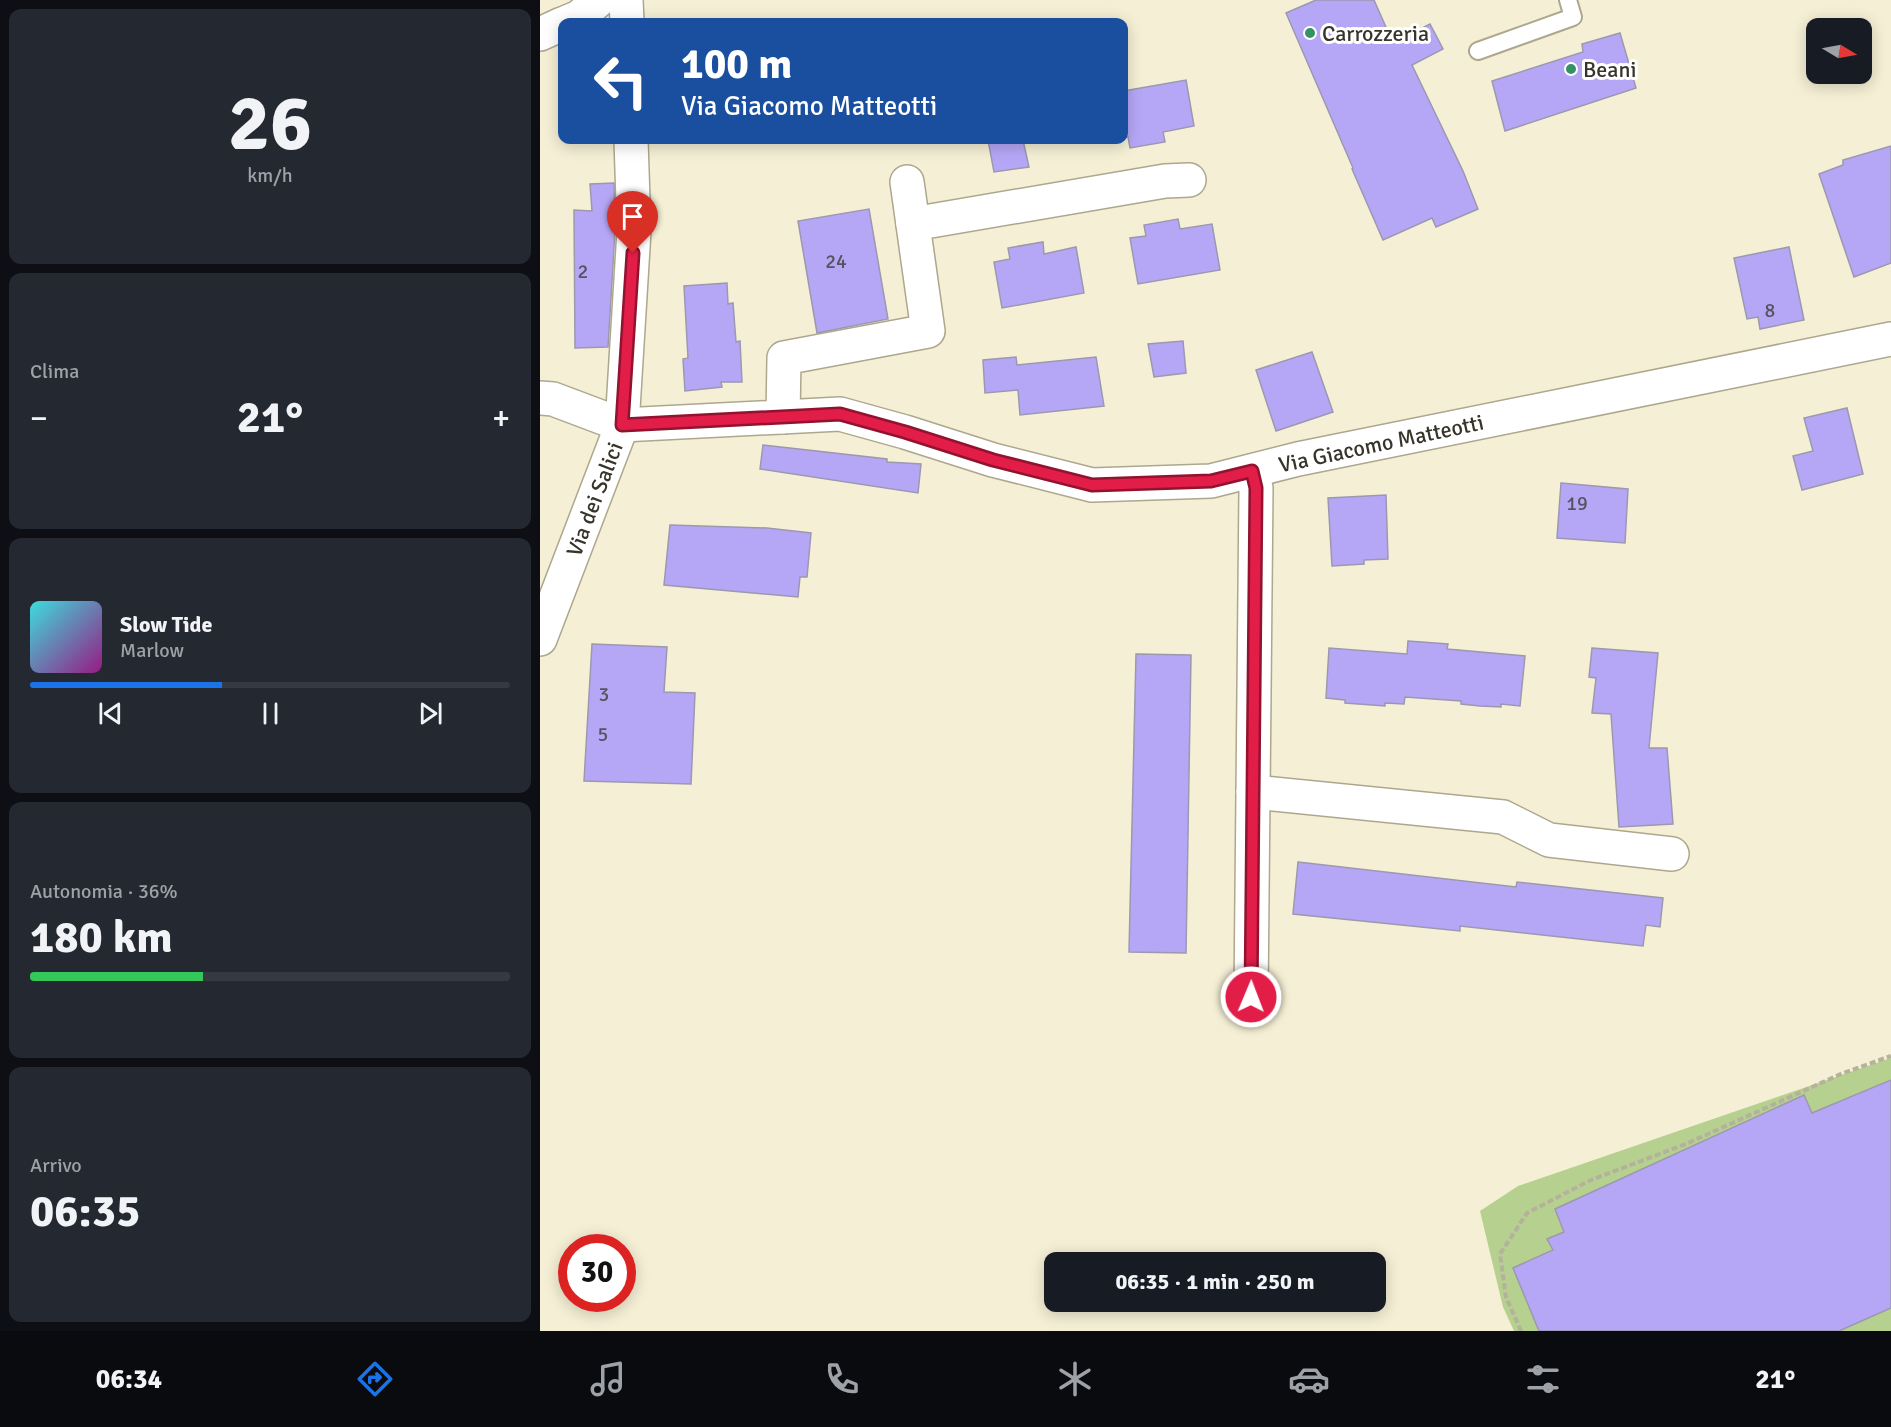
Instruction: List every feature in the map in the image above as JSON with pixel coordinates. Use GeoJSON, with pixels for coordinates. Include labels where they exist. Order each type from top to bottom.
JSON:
{"type":"FeatureCollection","features":[{"type":"Feature","properties":{"kind":"street"},"geometry":{"type":"LineString","coordinates":[[577,18],[599,0]]}},
{"type":"Feature","properties":{"kind":"street"},"geometry":{"type":"LineString","coordinates":[[626,0],[627,18]]}},
{"type":"Feature","properties":{"kind":"street"},"geometry":{"type":"LineString","coordinates":[[540,34],[558,26]]}},
{"type":"Feature","properties":{"kind":"street","name":"Via dei Salici"},"geometry":{"type":"LineString","coordinates":[[540,639],[622,425],[634,231],[631,144]]}},
{"type":"Feature","properties":{"kind":"street"},"geometry":{"type":"LineString","coordinates":[[913,224],[1154,183],[1189,180]]}},
{"type":"Feature","properties":{"kind":"street"},"geometry":{"type":"LineString","coordinates":[[783,417],[784,358],[927,331],[907,182]]}},
{"type":"Feature","properties":{"kind":"street","name":"Via Giacomo Matteotti"},"geometry":{"type":"LineString","coordinates":[[622,425],[840,414],[993,460],[1092,485],[1211,481],[1298,459],[1891,339]]}},
{"type":"Feature","properties":{"kind":"street"},"geometry":{"type":"LineString","coordinates":[[540,398],[553,399],[622,425]]}},
{"type":"Feature","properties":{"kind":"street"},"geometry":{"type":"LineString","coordinates":[[1251,997],[1256,488],[1252,471]]}},
{"type":"Feature","properties":{"kind":"street"},"geometry":{"type":"LineString","coordinates":[[1253,792],[1503,817],[1549,840],[1672,854]]}},
{"type":"Feature","properties":{"kind":"lane"},"geometry":{"type":"LineString","coordinates":[[1478,51],[1574,17],[1569,0]]}},
{"type":"Feature","properties":{"kind":"path"},"geometry":{"type":"LineString","coordinates":[[1521,1331],[1506,1297],[1500,1254],[1527,1213],[1591,1180],[1686,1144],[1843,1073],[1891,1056]]}},
{"type":"Feature","properties":{"kind":"green space"},"geometry":{"type":"Polygon","coordinates":[[[1891,1058],[1891,1331],[1514,1331],[1503,1307],[1480,1211],[1518,1186],[1891,1058]]]}},
{"type":"Feature","properties":{"kind":"building"},"geometry":{"type":"Polygon","coordinates":[[[1316,0],[1374,0],[1393,43],[1430,24],[1443,49],[1412,65],[1463,171],[1478,209],[1436,227],[1432,218],[1383,240],[1286,13],[1316,0]]]}},
{"type":"Feature","properties":{"kind":"building"},"geometry":{"type":"Polygon","coordinates":[[[1620,33],[1636,88],[1505,131],[1492,81],[1583,52],[1582,44],[1620,33]]]}},
{"type":"Feature","properties":{"kind":"building"},"geometry":{"type":"Polygon","coordinates":[[[1186,80],[1194,126],[1163,132],[1165,142],[1130,148],[1128,90],[1186,80]]]}},
{"type":"Feature","properties":{"kind":"building"},"geometry":{"type":"Polygon","coordinates":[[[989,144],[1024,144],[1029,167],[994,172],[989,144]]]}},
{"type":"Feature","properties":{"kind":"building"},"geometry":{"type":"Polygon","coordinates":[[[1891,146],[1891,263],[1854,277],[1819,174],[1843,165],[1843,160],[1891,146]]]}},
{"type":"Feature","properties":{"kind":"building"},"geometry":{"type":"Polygon","coordinates":[[[614,183],[615,231],[608,347],[575,348],[574,210],[592,211],[590,184],[614,183]]]}},
{"type":"Feature","properties":{"kind":"building"},"geometry":{"type":"Polygon","coordinates":[[[869,209],[888,319],[817,333],[798,221],[869,209]]]}},
{"type":"Feature","properties":{"kind":"building"},"geometry":{"type":"Polygon","coordinates":[[[1178,219],[1180,229],[1212,224],[1220,270],[1138,284],[1130,238],[1146,236],[1144,225],[1178,219]]]}},
{"type":"Feature","properties":{"kind":"building"},"geometry":{"type":"Polygon","coordinates":[[[1043,242],[1044,254],[1076,247],[1084,293],[1002,308],[994,262],[1010,259],[1008,248],[1043,242]]]}},
{"type":"Feature","properties":{"kind":"building"},"geometry":{"type":"Polygon","coordinates":[[[1789,247],[1804,320],[1760,329],[1758,317],[1747,319],[1734,258],[1789,247]]]}},
{"type":"Feature","properties":{"kind":"building"},"geometry":{"type":"Polygon","coordinates":[[[727,283],[728,304],[733,303],[736,342],[740,341],[742,382],[721,382],[722,387],[685,391],[683,359],[688,358],[684,286],[727,283]]]}},
{"type":"Feature","properties":{"kind":"building"},"geometry":{"type":"Polygon","coordinates":[[[1183,341],[1186,373],[1154,377],[1148,344],[1183,341]]]}},
{"type":"Feature","properties":{"kind":"building"},"geometry":{"type":"Polygon","coordinates":[[[1312,352],[1333,412],[1276,431],[1256,370],[1312,352]]]}},
{"type":"Feature","properties":{"kind":"building"},"geometry":{"type":"Polygon","coordinates":[[[1016,357],[1017,365],[1096,357],[1104,406],[1020,415],[1018,390],[985,393],[983,360],[1016,357]]]}},
{"type":"Feature","properties":{"kind":"building"},"geometry":{"type":"Polygon","coordinates":[[[1847,408],[1863,474],[1802,490],[1793,456],[1813,451],[1804,418],[1847,408]]]}},
{"type":"Feature","properties":{"kind":"building"},"geometry":{"type":"Polygon","coordinates":[[[763,445],[887,459],[887,462],[921,464],[918,493],[760,469],[763,445]]]}},
{"type":"Feature","properties":{"kind":"building"},"geometry":{"type":"Polygon","coordinates":[[[1561,483],[1628,489],[1625,543],[1557,538],[1561,483]]]}},
{"type":"Feature","properties":{"kind":"building"},"geometry":{"type":"Polygon","coordinates":[[[1386,495],[1388,559],[1364,560],[1364,564],[1332,566],[1328,498],[1386,495]]]}},
{"type":"Feature","properties":{"kind":"building"},"geometry":{"type":"Polygon","coordinates":[[[670,525],[767,528],[811,533],[807,577],[800,577],[798,597],[664,585],[670,525]]]}},
{"type":"Feature","properties":{"kind":"building"},"geometry":{"type":"Polygon","coordinates":[[[1408,641],[1448,644],[1447,649],[1525,656],[1520,706],[1501,704],[1501,707],[1480,706],[1461,704],[1461,701],[1405,697],[1404,704],[1385,703],[1385,706],[1345,703],[1345,700],[1326,698],[1329,648],[1407,654],[1408,641]]]}},
{"type":"Feature","properties":{"kind":"building"},"geometry":{"type":"Polygon","coordinates":[[[592,644],[667,647],[664,692],[695,693],[691,784],[584,781],[592,644]]]}},
{"type":"Feature","properties":{"kind":"building"},"geometry":{"type":"Polygon","coordinates":[[[1592,648],[1658,653],[1649,748],[1667,748],[1673,824],[1619,827],[1611,714],[1592,713],[1596,678],[1589,677],[1592,648]]]}},
{"type":"Feature","properties":{"kind":"building"},"geometry":{"type":"Polygon","coordinates":[[[1136,654],[1191,655],[1186,953],[1129,952],[1136,654]]]}},
{"type":"Feature","properties":{"kind":"building"},"geometry":{"type":"Polygon","coordinates":[[[1298,862],[1516,887],[1517,882],[1663,898],[1660,927],[1646,925],[1643,946],[1460,926],[1460,931],[1293,914],[1298,862]]]}},
{"type":"Feature","properties":{"kind":"building"},"geometry":{"type":"Polygon","coordinates":[[[1891,1080],[1891,1308],[1839,1331],[1539,1331],[1513,1268],[1553,1250],[1547,1239],[1564,1232],[1555,1209],[1804,1095],[1812,1113],[1891,1080]]]}},
{"type":"Feature","properties":{"kind":"place","name":"Carrozzeria"},"geometry":{"type":"Point","coordinates":[1310,33]}},
{"type":"Feature","properties":{"kind":"place","name":"Beani"},"geometry":{"type":"Point","coordinates":[1571,69]}},
{"type":"Feature","properties":{"kind":"route"},"geometry":{"type":"LineString","coordinates":[[633,253],[622,425],[840,414],[993,460],[1092,485],[1211,481],[1252,471],[1256,488],[1251,997]]}}]}
